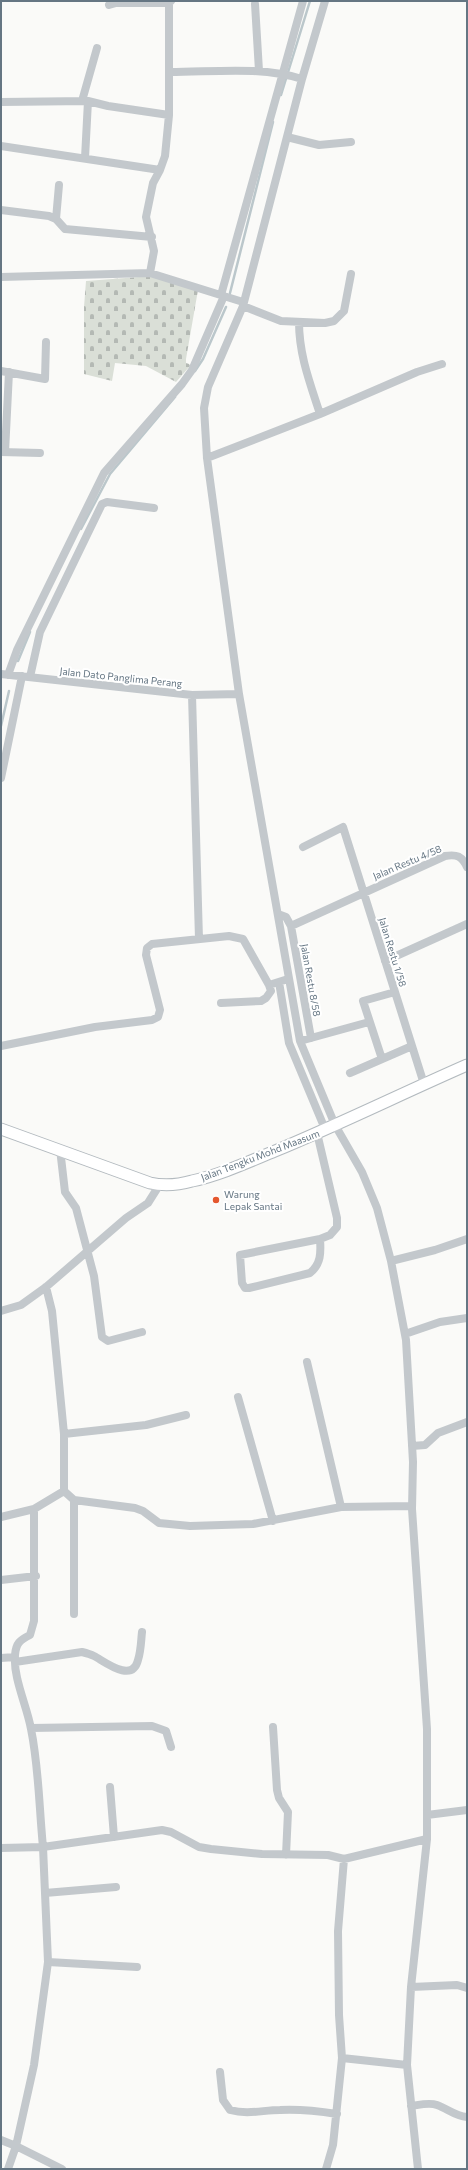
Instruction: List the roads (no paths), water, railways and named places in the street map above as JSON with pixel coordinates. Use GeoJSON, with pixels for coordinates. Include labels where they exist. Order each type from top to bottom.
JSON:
{"type":"FeatureCollection","features":[{"type":"Feature","properties":{"kind":"main road","name":"Jalan Tengku Mohd Maasum"},"geometry":{"type":"LineString","coordinates":[[1,1129],[60,1149],[150,1183],[160,1184],[193,1181],[241,1164],[326,1129],[467,1065]]}},
{"type":"Feature","properties":{"kind":"street"},"geometry":{"type":"LineString","coordinates":[[5,674],[104,473],[182,384],[194,364],[222,295],[284,73],[302,1]]}},
{"type":"Feature","properties":{"kind":"street"},"geometry":{"type":"LineString","coordinates":[[320,1239],[321,1256],[316,1269],[310,1273],[245,1288],[242,1283],[240,1255],[320,1239],[330,1235],[337,1227],[337,1218],[326,1129],[300,1042],[278,914],[264,846],[239,694],[207,458],[204,399],[243,304],[302,79],[325,1]]}},
{"type":"Feature","properties":{"kind":"street"},"geometry":{"type":"LineString","coordinates":[[109,5],[116,3],[170,2],[169,114],[165,156],[160,170],[152,183],[146,218],[147,228],[152,237],[154,251],[150,273]]}},
{"type":"Feature","properties":{"kind":"street"},"geometry":{"type":"LineString","coordinates":[[255,4],[258,72]]}},
{"type":"Feature","properties":{"kind":"street"},"geometry":{"type":"LineString","coordinates":[[84,158],[85,101],[97,48]]}},
{"type":"Feature","properties":{"kind":"street"},"geometry":{"type":"LineString","coordinates":[[170,72],[284,73],[302,79]]}},
{"type":"Feature","properties":{"kind":"street"},"geometry":{"type":"LineString","coordinates":[[1,102],[85,101],[108,106],[169,114]]}},
{"type":"Feature","properties":{"kind":"street"},"geometry":{"type":"LineString","coordinates":[[287,137],[319,145],[351,142]]}},
{"type":"Feature","properties":{"kind":"street"},"geometry":{"type":"LineString","coordinates":[[1,146],[160,170]]}},
{"type":"Feature","properties":{"kind":"street"},"geometry":{"type":"LineString","coordinates":[[56,219],[59,185]]}},
{"type":"Feature","properties":{"kind":"street"},"geometry":{"type":"LineString","coordinates":[[1,210],[49,216],[56,219],[65,229],[152,237]]}},
{"type":"Feature","properties":{"kind":"street"},"geometry":{"type":"LineString","coordinates":[[1,277],[150,273],[222,295],[267,317],[299,322],[325,323],[340,317],[348,296],[351,274]]}},
{"type":"Feature","properties":{"kind":"street"},"geometry":{"type":"LineString","coordinates":[[299,322],[299,343],[304,365],[320,414]]}},
{"type":"Feature","properties":{"kind":"street"},"geometry":{"type":"LineString","coordinates":[[40,453],[3,452],[5,372],[45,379],[46,342]]}},
{"type":"Feature","properties":{"kind":"street"},"geometry":{"type":"LineString","coordinates":[[207,458],[320,414],[416,372],[442,364]]}},
{"type":"Feature","properties":{"kind":"street"},"geometry":{"type":"LineString","coordinates":[[1,778],[26,677],[40,632],[102,504],[107,502],[154,508]]}},
{"type":"Feature","properties":{"kind":"street","name":"Jalan Dato Panglima Perang"},"geometry":{"type":"LineString","coordinates":[[5,674],[192,695],[239,694]]}},
{"type":"Feature","properties":{"kind":"street"},"geometry":{"type":"LineString","coordinates":[[192,695],[199,939]]}},
{"type":"Feature","properties":{"kind":"street","name":"Jalan Restu 1/58"},"geometry":{"type":"LineString","coordinates":[[302,847],[343,827],[424,1084]]}},
{"type":"Feature","properties":{"kind":"street","name":"Jalan Restu 4/58"},"geometry":{"type":"LineString","coordinates":[[291,926],[445,856],[458,856],[463,859],[467,868]]}},
{"type":"Feature","properties":{"kind":"street"},"geometry":{"type":"LineString","coordinates":[[278,914],[286,917],[291,926]]}},
{"type":"Feature","properties":{"kind":"street"},"geometry":{"type":"LineString","coordinates":[[385,961],[467,924]]}},
{"type":"Feature","properties":{"kind":"street","name":"Jalan Restu 8/58"},"geometry":{"type":"LineString","coordinates":[[291,926],[311,1038]]}},
{"type":"Feature","properties":{"kind":"street"},"geometry":{"type":"LineString","coordinates":[[1,1046],[95,1027],[152,1020],[158,1017],[160,1010],[146,955],[147,948],[152,944],[233,936],[243,939],[271,991],[266,998],[261,1001],[221,1003]]}},
{"type":"Feature","properties":{"kind":"street"},"geometry":{"type":"LineString","coordinates":[[269,985],[288,979]]}},
{"type":"Feature","properties":{"kind":"street"},"geometry":{"type":"LineString","coordinates":[[279,982],[289,1043],[326,1129],[362,1172],[377,1208],[391,1261],[405,1334],[412,1446],[412,1506],[427,1729],[427,1839],[411,1987],[407,2065],[418,2169]]}},
{"type":"Feature","properties":{"kind":"street"},"geometry":{"type":"LineString","coordinates":[[382,1059],[363,1001],[395,992]]}},
{"type":"Feature","properties":{"kind":"street"},"geometry":{"type":"LineString","coordinates":[[300,1042],[369,1022]]}},
{"type":"Feature","properties":{"kind":"street"},"geometry":{"type":"LineString","coordinates":[[350,1073],[412,1046]]}},
{"type":"Feature","properties":{"kind":"street"},"geometry":{"type":"LineString","coordinates":[[60,1149],[65,1192],[76,1208],[94,1276],[101,1332],[104,1340],[108,1341],[142,1332]]}},
{"type":"Feature","properties":{"kind":"street"},"geometry":{"type":"LineString","coordinates":[[1,1312],[21,1305],[46,1286],[126,1218],[148,1203],[160,1184]]}},
{"type":"Feature","properties":{"kind":"street"},"geometry":{"type":"LineString","coordinates":[[391,1261],[467,1239]]}},
{"type":"Feature","properties":{"kind":"street"},"geometry":{"type":"LineString","coordinates":[[46,1286],[52,1311],[64,1434],[64,1492]]}},
{"type":"Feature","properties":{"kind":"street"},"geometry":{"type":"LineString","coordinates":[[405,1334],[440,1322],[467,1318]]}},
{"type":"Feature","properties":{"kind":"street"},"geometry":{"type":"LineString","coordinates":[[307,1362],[341,1507]]}},
{"type":"Feature","properties":{"kind":"street"},"geometry":{"type":"LineString","coordinates":[[238,1397],[273,1521]]}},
{"type":"Feature","properties":{"kind":"street"},"geometry":{"type":"LineString","coordinates":[[64,1434],[146,1425],[186,1415]]}},
{"type":"Feature","properties":{"kind":"street"},"geometry":{"type":"LineString","coordinates":[[412,1446],[425,1445],[438,1433],[467,1422]]}},
{"type":"Feature","properties":{"kind":"street"},"geometry":{"type":"LineString","coordinates":[[64,1492],[74,1500],[135,1508],[143,1511],[159,1524],[190,1526],[253,1524],[341,1507],[412,1506]]}},
{"type":"Feature","properties":{"kind":"street"},"geometry":{"type":"LineString","coordinates":[[1,1517],[34,1509],[64,1492]]}},
{"type":"Feature","properties":{"kind":"street"},"geometry":{"type":"LineString","coordinates":[[74,1500],[74,1614]]}},
{"type":"Feature","properties":{"kind":"street"},"geometry":{"type":"LineString","coordinates":[[8,2169],[16,2146],[34,2065],[48,1962],[43,1847],[38,1778],[31,1728],[22,1696],[15,1660],[19,1640],[30,1634],[33,1629],[36,1576],[34,1509]]}},
{"type":"Feature","properties":{"kind":"street"},"geometry":{"type":"LineString","coordinates":[[1,1580],[36,1576]]}},
{"type":"Feature","properties":{"kind":"street"},"geometry":{"type":"LineString","coordinates":[[1,1658],[15,1660],[82,1652],[93,1655],[115,1669],[125,1671],[132,1668],[138,1662],[142,1632]]}},
{"type":"Feature","properties":{"kind":"street"},"geometry":{"type":"LineString","coordinates":[[31,1728],[152,1726],[166,1731],[170,1747]]}},
{"type":"Feature","properties":{"kind":"street"},"geometry":{"type":"LineString","coordinates":[[273,1727],[277,1790],[279,1798],[288,1812],[286,1855]]}},
{"type":"Feature","properties":{"kind":"street"},"geometry":{"type":"LineString","coordinates":[[110,1787],[114,1837]]}},
{"type":"Feature","properties":{"kind":"street"},"geometry":{"type":"LineString","coordinates":[[427,1815],[467,1810]]}},
{"type":"Feature","properties":{"kind":"street"},"geometry":{"type":"LineString","coordinates":[[1,1848],[43,1847],[162,1830],[171,1832],[199,1847],[286,1855],[328,1855],[344,1859],[427,1839]]}},
{"type":"Feature","properties":{"kind":"street"},"geometry":{"type":"LineString","coordinates":[[326,2169],[333,2145],[342,2058],[339,2016],[338,1931],[344,1859]]}},
{"type":"Feature","properties":{"kind":"street"},"geometry":{"type":"LineString","coordinates":[[45,1893],[116,1887]]}},
{"type":"Feature","properties":{"kind":"street"},"geometry":{"type":"LineString","coordinates":[[48,1962],[137,1967]]}},
{"type":"Feature","properties":{"kind":"street"},"geometry":{"type":"LineString","coordinates":[[411,1987],[457,1985],[467,1988]]}},
{"type":"Feature","properties":{"kind":"street"},"geometry":{"type":"LineString","coordinates":[[342,2058],[407,2065]]}},
{"type":"Feature","properties":{"kind":"street"},"geometry":{"type":"LineString","coordinates":[[220,2072],[222,2100],[230,2110],[249,2114],[285,2110],[336,2114]]}},
{"type":"Feature","properties":{"kind":"street"},"geometry":{"type":"LineString","coordinates":[[411,2106],[436,2105],[453,2115],[467,2117]]}},
{"type":"Feature","properties":{"kind":"street"},"geometry":{"type":"LineString","coordinates":[[1,2140],[62,2169]]}},
{"type":"Feature","properties":{"kind":"waterway"},"geometry":{"type":"LineString","coordinates":[[281,95],[310,1]]}},
{"type":"Feature","properties":{"kind":"waterway"},"geometry":{"type":"LineString","coordinates":[[230,293],[273,122]]}},
{"type":"Feature","properties":{"kind":"waterway"},"geometry":{"type":"LineString","coordinates":[[195,371],[203,359],[226,307]]}},
{"type":"Feature","properties":{"kind":"waterway"},"geometry":{"type":"LineString","coordinates":[[81,529],[110,474],[175,397]]}},
{"type":"Feature","properties":{"kind":"waterway"},"geometry":{"type":"LineString","coordinates":[[18,661],[30,632]]}},
{"type":"Feature","properties":{"kind":"waterway"},"geometry":{"type":"LineString","coordinates":[[1,726],[9,691]]}},
{"type":"Feature","properties":{"kind":"place","name":"Warung Lepak Santai"},"geometry":{"type":"Point","coordinates":[216,1200]}}]}
